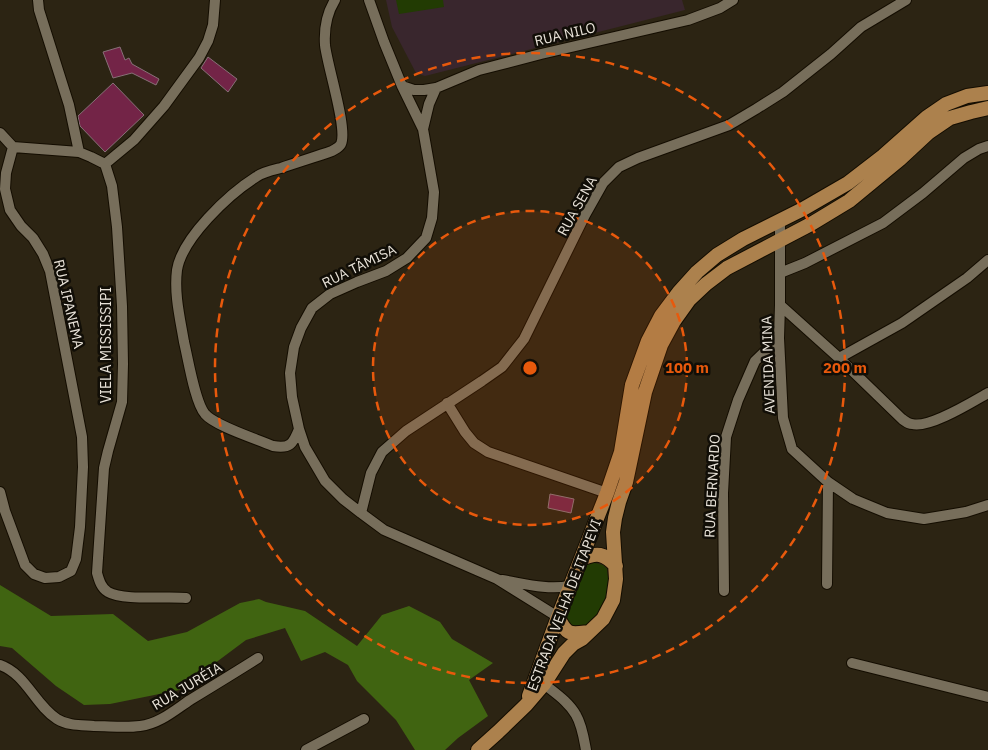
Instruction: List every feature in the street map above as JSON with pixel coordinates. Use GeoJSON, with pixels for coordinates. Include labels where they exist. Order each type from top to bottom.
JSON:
{"type":"FeatureCollection","features":[{"type":"Feature","properties":{"kind":"main road","name":"ESTRADA VELHA DE ITAPEVI"},"geometry":{"type":"LineString","coordinates":[[526,705],[621,452],[632,385],[648,341],[661,316],[679,292],[697,272],[717,255],[848,183],[883,156],[927,117],[946,104],[967,96],[988,93]]}},
{"type":"Feature","properties":{"kind":"main road","name":"ESTRADA VELHA DE ITAPEVI"},"geometry":{"type":"LineString","coordinates":[[526,705],[544,684],[564,653],[603,619],[613,600],[616,579],[613,532],[615,518],[626,482],[645,392],[661,345],[689,300],[706,284],[728,268],[811,224],[849,201],[928,133],[950,118],[988,108]]}},
{"type":"Feature","properties":{"kind":"main road"},"geometry":{"type":"LineString","coordinates":[[581,559],[589,555],[600,554],[610,559],[616,566]]}},
{"type":"Feature","properties":{"kind":"main road"},"geometry":{"type":"LineString","coordinates":[[558,617],[563,628],[568,632],[574,634],[589,632]]}},
{"type":"Feature","properties":{"kind":"main road"},"geometry":{"type":"LineString","coordinates":[[478,750],[526,705]]}},
{"type":"Feature","properties":{"kind":"street"},"geometry":{"type":"LineString","coordinates":[[38,0],[39,10],[69,105],[79,152]]}},
{"type":"Feature","properties":{"kind":"street"},"geometry":{"type":"LineString","coordinates":[[0,133],[13,148],[79,152],[105,164],[134,140],[164,106],[199,58],[208,41],[213,25],[215,0]]}},
{"type":"Feature","properties":{"kind":"street"},"geometry":{"type":"LineString","coordinates":[[299,429],[294,441],[289,446],[273,446],[212,421],[203,413],[198,401],[178,312],[176,285],[178,268],[189,242],[221,204],[258,176],[332,151],[340,145],[342,133],[340,113],[325,44],[326,24],[334,0]]}},
{"type":"Feature","properties":{"kind":"street","name":"RUA TÂMISA"},"geometry":{"type":"LineString","coordinates":[[369,0],[402,86],[423,129],[434,192],[432,218],[426,238],[407,258],[386,271],[330,294],[312,308],[301,328],[294,347],[290,373],[292,397],[299,429],[305,447],[325,481],[361,514],[384,530],[497,579],[558,617]]}},
{"type":"Feature","properties":{"kind":"street","name":"RUA NILO"},"geometry":{"type":"LineString","coordinates":[[402,86],[414,90],[436,88],[479,70],[688,20],[720,8],[733,0]]}},
{"type":"Feature","properties":{"kind":"street","name":"RUA SENA"},"geometry":{"type":"LineString","coordinates":[[361,514],[371,473],[382,452],[406,431],[502,367],[524,339],[585,215],[603,183],[619,167],[638,158],[729,125],[756,110],[783,92],[831,54],[861,27],[906,0]]}},
{"type":"Feature","properties":{"kind":"street"},"geometry":{"type":"LineString","coordinates":[[423,129],[429,104],[436,88]]}},
{"type":"Feature","properties":{"kind":"street"},"geometry":{"type":"LineString","coordinates":[[780,273],[805,264],[883,223],[923,194],[964,158],[988,146]]}},
{"type":"Feature","properties":{"kind":"street","name":"RUA IPANEMA"},"geometry":{"type":"LineString","coordinates":[[2,512],[26,565],[34,574],[45,578],[59,577],[71,571],[76,559],[78,546],[83,467],[82,437],[50,272],[43,254],[33,238],[10,210],[5,189],[6,173],[13,148]]}},
{"type":"Feature","properties":{"kind":"street","name":"VIELA MISSISSIPI"},"geometry":{"type":"LineString","coordinates":[[105,164],[112,186],[118,227],[123,364],[122,402],[104,468],[97,572],[100,585],[108,592],[119,596],[186,598]]}},
{"type":"Feature","properties":{"kind":"street","name":"AVENIDA MINA"},"geometry":{"type":"LineString","coordinates":[[780,220],[779,338],[783,418],[792,449],[828,482],[853,499],[887,513],[924,518],[966,512],[988,505]]}},
{"type":"Feature","properties":{"kind":"street"},"geometry":{"type":"LineString","coordinates":[[839,358],[902,323],[967,278],[988,260]]}},
{"type":"Feature","properties":{"kind":"street"},"geometry":{"type":"LineString","coordinates":[[780,305],[839,358],[902,419],[911,424],[922,425],[937,420],[988,393]]}},
{"type":"Feature","properties":{"kind":"street","name":"RUA BERNARDO"},"geometry":{"type":"LineString","coordinates":[[724,591],[723,493],[726,437],[738,400],[755,361],[779,338]]}},
{"type":"Feature","properties":{"kind":"street"},"geometry":{"type":"LineString","coordinates":[[447,403],[465,432],[474,442],[488,452],[607,493]]}},
{"type":"Feature","properties":{"kind":"street"},"geometry":{"type":"LineString","coordinates":[[827,584],[828,482]]}},
{"type":"Feature","properties":{"kind":"street"},"geometry":{"type":"LineString","coordinates":[[0,492],[2,512]]}},
{"type":"Feature","properties":{"kind":"street","name":"RUA TÂMISA"},"geometry":{"type":"LineString","coordinates":[[497,579],[542,587],[570,586]]}},
{"type":"Feature","properties":{"kind":"street","name":"RUA JURÉIA"},"geometry":{"type":"LineString","coordinates":[[0,664],[25,684],[49,713],[60,720],[72,724],[141,726],[166,717],[258,658]]}},
{"type":"Feature","properties":{"kind":"street"},"geometry":{"type":"LineString","coordinates":[[852,663],[988,697]]}},
{"type":"Feature","properties":{"kind":"street"},"geometry":{"type":"LineString","coordinates":[[544,684],[563,700],[576,715],[583,732],[586,750]]}},
{"type":"Feature","properties":{"kind":"street"},"geometry":{"type":"LineString","coordinates":[[306,750],[364,719]]}},
{"type":"Feature","properties":{"kind":"shaded area"},"geometry":{"type":"Polygon","coordinates":[[[386,0],[682,0],[685,10],[425,76],[416,73],[392,27],[386,0]]]}},
{"type":"Feature","properties":{"kind":"green space"},"geometry":{"type":"Polygon","coordinates":[[[396,0],[443,0],[444,7],[399,14],[396,0]]]}},
{"type":"Feature","properties":{"kind":"green space"},"geometry":{"type":"Polygon","coordinates":[[[591,562],[603,565],[607,569],[608,596],[598,617],[585,629],[576,630],[564,620],[583,569],[591,562]]]}},
{"type":"Feature","properties":{"kind":"green space"},"geometry":{"type":"Polygon","coordinates":[[[0,585],[51,616],[113,614],[148,641],[187,632],[240,603],[259,599],[305,611],[357,646],[382,615],[409,606],[440,622],[452,639],[493,663],[469,680],[488,716],[445,750],[415,750],[396,720],[357,681],[348,665],[325,652],[301,661],[285,628],[246,640],[179,690],[110,704],[84,705],[56,686],[12,648],[0,646],[0,585]]]}},
{"type":"Feature","properties":{"kind":"building"},"geometry":{"type":"Polygon","coordinates":[[[120,47],[125,60],[129,58],[132,64],[159,79],[156,85],[132,73],[113,78],[103,52],[120,47]]]}},
{"type":"Feature","properties":{"kind":"building"},"geometry":{"type":"Polygon","coordinates":[[[208,57],[237,79],[228,92],[201,68],[208,57]]]}},
{"type":"Feature","properties":{"kind":"building"},"geometry":{"type":"Polygon","coordinates":[[[113,83],[144,115],[105,152],[80,126],[78,116],[113,83]]]}},
{"type":"Feature","properties":{"kind":"building"},"geometry":{"type":"Polygon","coordinates":[[[550,494],[574,499],[571,513],[548,508],[550,494]]]}}]}
